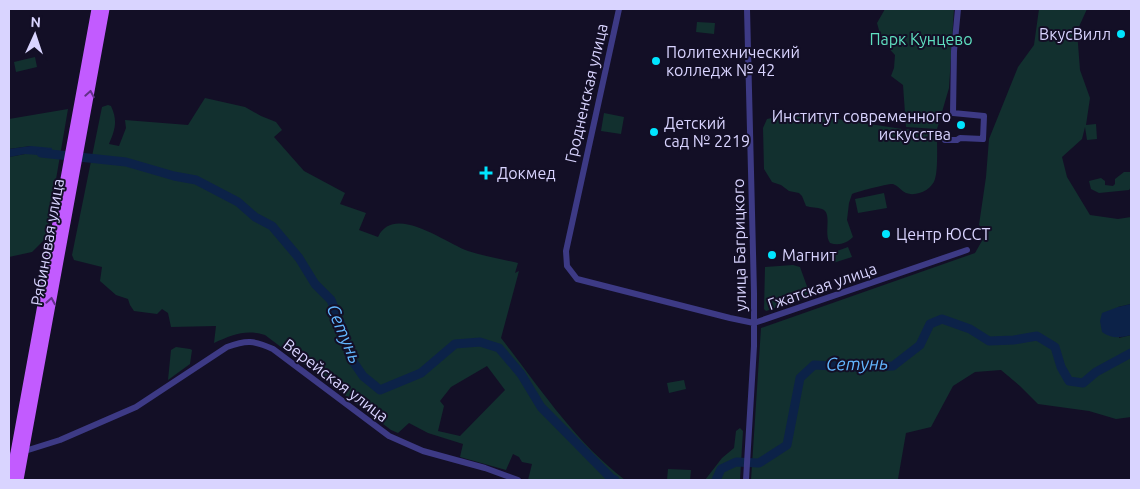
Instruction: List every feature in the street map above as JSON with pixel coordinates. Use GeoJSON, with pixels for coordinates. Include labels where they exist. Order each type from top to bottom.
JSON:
{"type":"FeatureCollection","features":[{"type":"Feature","properties":{"kind":"main road","name":"Рябиновая улица"},"geometry":{"type":"LineString","coordinates":[[10,480],[72,164],[96,9]]}},
{"type":"Feature","properties":{"kind":"main road","name":"Рябиновая улица"},"geometry":{"type":"LineString","coordinates":[[76,141],[105,9]]}},
{"type":"Feature","properties":{"kind":"main road","name":"Рябиновая улица"},"geometry":{"type":"LineString","coordinates":[[16,454],[19,480]]}},
{"type":"Feature","properties":{"kind":"street","name":"Гродненская улица"},"geometry":{"type":"LineString","coordinates":[[569,271],[566,251],[619,9]]}},
{"type":"Feature","properties":{"kind":"street","name":"улица Багрицкого"},"geometry":{"type":"LineString","coordinates":[[746,480],[754,323],[754,230],[748,9]]}},
{"type":"Feature","properties":{"kind":"street"},"geometry":{"type":"LineString","coordinates":[[945,140],[957,140],[960,138],[983,139],[984,116],[953,113],[952,85],[958,9]]}},
{"type":"Feature","properties":{"kind":"street","name":"Гжатская улица"},"geometry":{"type":"LineString","coordinates":[[569,271],[577,279],[735,320],[754,323],[967,250]]}},
{"type":"Feature","properties":{"kind":"street","name":"Верейская улица"},"geometry":{"type":"LineString","coordinates":[[16,454],[60,440],[136,407],[227,347],[242,342],[258,342],[273,349],[389,436],[423,452],[484,468],[518,480]]}},
{"type":"Feature","properties":{"kind":"green space","name":"Парк Кунцево"},"geometry":{"type":"Polygon","coordinates":[[[885,9],[954,9],[949,88],[937,129],[906,127],[903,85],[891,76],[895,55],[882,41],[877,23],[885,9]]]}},
{"type":"Feature","properties":{"kind":"green space"},"geometry":{"type":"Polygon","coordinates":[[[1039,9],[1087,9],[1077,31],[1080,70],[1090,98],[1086,125],[1096,124],[1097,139],[1087,140],[1085,127],[1082,139],[1062,157],[1067,177],[1090,215],[1118,219],[1131,217],[1131,304],[1118,307],[1119,338],[1131,335],[1131,417],[1116,419],[1089,411],[1038,404],[1001,370],[975,372],[953,386],[931,427],[906,433],[899,480],[751,480],[761,328],[975,253],[987,232],[979,225],[989,139],[1018,67],[1034,45],[1039,9]]]}},
{"type":"Feature","properties":{"kind":"green space"},"geometry":{"type":"Polygon","coordinates":[[[697,22],[715,23],[714,34],[696,32],[697,22]]]}},
{"type":"Feature","properties":{"kind":"green space"},"geometry":{"type":"Polygon","coordinates":[[[35,57],[37,67],[16,72],[14,62],[35,57]]]}},
{"type":"Feature","properties":{"kind":"green space"},"geometry":{"type":"Polygon","coordinates":[[[205,98],[245,107],[276,122],[282,130],[274,137],[304,171],[345,193],[340,204],[366,213],[359,230],[378,237],[386,228],[396,224],[407,224],[434,234],[468,251],[518,263],[515,273],[519,271],[501,338],[558,413],[590,449],[625,480],[528,480],[532,464],[522,462],[519,457],[513,454],[506,470],[460,457],[463,444],[428,433],[409,423],[398,433],[391,430],[265,335],[245,333],[233,335],[214,343],[216,326],[171,327],[168,313],[162,309],[157,314],[134,311],[128,299],[116,295],[100,281],[102,267],[74,260],[72,255],[102,107],[111,106],[115,121],[109,144],[119,146],[126,128],[125,120],[188,125],[205,98]],[[487,366],[451,387],[440,401],[444,406],[438,431],[460,436],[505,390],[487,366]]]}},
{"type":"Feature","properties":{"kind":"green space"},"geometry":{"type":"Polygon","coordinates":[[[68,109],[46,238],[32,252],[9,257],[9,157],[25,154],[31,146],[9,149],[9,119],[68,109]]]}},
{"type":"Feature","properties":{"kind":"green space"},"geometry":{"type":"Polygon","coordinates":[[[604,113],[624,117],[621,134],[601,131],[604,113]]]}},
{"type":"Feature","properties":{"kind":"green space"},"geometry":{"type":"Polygon","coordinates":[[[818,116],[902,129],[930,130],[937,136],[937,170],[933,183],[923,192],[914,194],[906,193],[893,184],[852,194],[847,220],[853,237],[843,243],[830,243],[827,234],[828,219],[825,211],[820,208],[806,206],[799,193],[789,191],[781,185],[772,182],[764,169],[763,128],[767,119],[818,116]]]}},
{"type":"Feature","properties":{"kind":"green space"},"geometry":{"type":"Polygon","coordinates":[[[1124,172],[1131,172],[1131,187],[1129,190],[1099,193],[1091,189],[1089,181],[1101,178],[1105,181],[1105,185],[1113,186],[1115,179],[1124,172]]]}},
{"type":"Feature","properties":{"kind":"green space"},"geometry":{"type":"Polygon","coordinates":[[[884,193],[887,208],[858,213],[855,199],[884,193]]]}},
{"type":"Feature","properties":{"kind":"green space"},"geometry":{"type":"Polygon","coordinates":[[[848,247],[852,257],[833,263],[829,254],[848,247]]]}},
{"type":"Feature","properties":{"kind":"green space"},"geometry":{"type":"Polygon","coordinates":[[[793,265],[800,267],[809,292],[808,297],[766,311],[764,309],[765,267],[793,265]]]}},
{"type":"Feature","properties":{"kind":"green space"},"geometry":{"type":"Polygon","coordinates":[[[176,347],[192,350],[190,364],[168,380],[171,350],[176,347]]]}},
{"type":"Feature","properties":{"kind":"green space"},"geometry":{"type":"Polygon","coordinates":[[[684,380],[686,389],[669,393],[667,383],[684,380]]]}},
{"type":"Feature","properties":{"kind":"green space"},"geometry":{"type":"Polygon","coordinates":[[[740,428],[743,431],[740,480],[705,480],[722,458],[734,448],[736,431],[740,428]]]}},
{"type":"Feature","properties":{"kind":"green space"},"geometry":{"type":"Polygon","coordinates":[[[668,469],[691,470],[690,480],[667,480],[668,469]]]}},
{"type":"Feature","properties":{"kind":"water"},"geometry":{"type":"Polygon","coordinates":[[[31,146],[52,148],[51,156],[25,154],[9,157],[9,149],[31,146]]]}},
{"type":"Feature","properties":{"kind":"water"},"geometry":{"type":"Polygon","coordinates":[[[1131,304],[1131,335],[1116,337],[1102,332],[1100,321],[1102,313],[1131,304]]]}},
{"type":"Feature","properties":{"kind":"waterway","name":"Сетунь"},"geometry":{"type":"LineString","coordinates":[[41,153],[126,162],[174,176],[196,180],[238,202],[255,217],[272,226],[299,258],[315,284],[331,300],[343,330],[350,357],[363,376],[380,390],[421,373],[455,344],[480,342],[499,348],[521,374],[541,407],[615,480]]}},
{"type":"Feature","properties":{"kind":"waterway","name":"Сетунь"},"geometry":{"type":"LineString","coordinates":[[716,480],[721,469],[736,462],[759,463],[787,445],[800,378],[814,365],[893,366],[920,345],[930,324],[942,319],[970,329],[989,341],[1014,340],[1037,336],[1055,347],[1061,367],[1069,381],[1083,383],[1096,372],[1131,353]]}},
{"type":"Feature","properties":{"kind":"place","name":"ВкусВилл"},"geometry":{"type":"Point","coordinates":[1121,34]}},
{"type":"Feature","properties":{"kind":"place","name":"Политехнический колледж № 42"},"geometry":{"type":"Point","coordinates":[656,61]}},
{"type":"Feature","properties":{"kind":"place","name":"Институт современного искусства"},"geometry":{"type":"Point","coordinates":[961,125]}},
{"type":"Feature","properties":{"kind":"place","name":"Детский сад № 2219"},"geometry":{"type":"Point","coordinates":[654,132]}},
{"type":"Feature","properties":{"kind":"place","name":"Докмед"},"geometry":{"type":"Point","coordinates":[486,173]}},
{"type":"Feature","properties":{"kind":"place","name":"Центр ЮССТ"},"geometry":{"type":"Point","coordinates":[886,234]}},
{"type":"Feature","properties":{"kind":"place","name":"Магнит"},"geometry":{"type":"Point","coordinates":[772,255]}}]}
